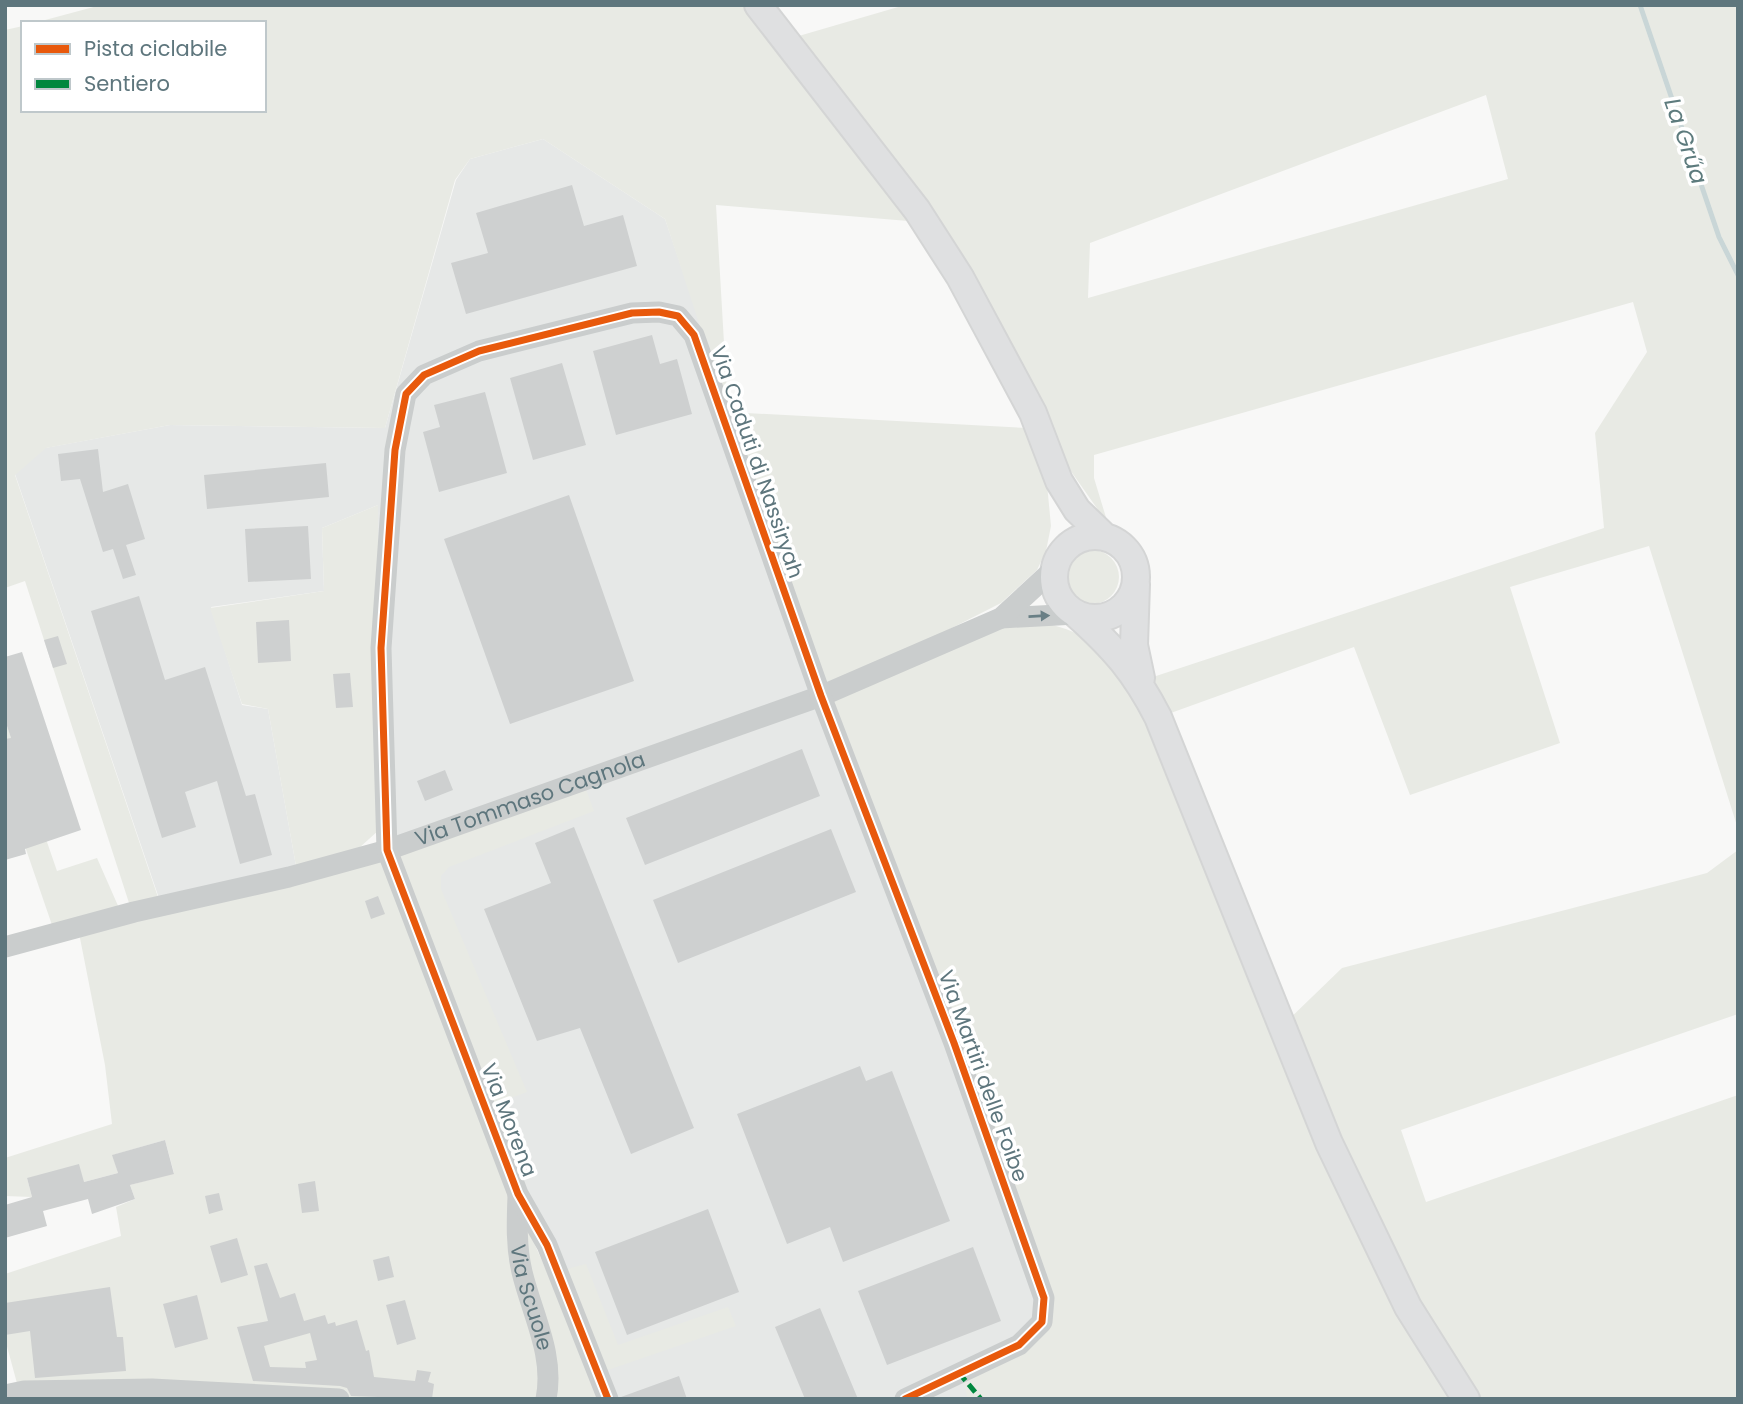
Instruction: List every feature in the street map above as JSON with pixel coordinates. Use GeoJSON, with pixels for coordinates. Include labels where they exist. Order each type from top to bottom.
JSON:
{"type":"FeatureCollection","features":[{"type":"Feature","properties":{"kind":"main road"},"geometry":{"type":"LineString","coordinates":[[758,5],[870,147],[960,276],[1034,413],[1059,481],[1077,510],[1104,537],[1121,545],[1132,559],[1136,582],[1134,645],[1142,687]]}},
{"type":"Feature","properties":{"kind":"main road"},"geometry":{"type":"LineString","coordinates":[[1059,481],[1063,517],[1054,569],[1054,586],[1060,600],[1117,651],[1142,687],[1158,717],[1329,1143],[1408,1307],[1466,1399]]}},
{"type":"Feature","properties":{"kind":"main road"},"geometry":{"type":"LineString","coordinates":[[1054,569],[1057,559],[1073,541],[1087,536],[1104,537]]}},
{"type":"Feature","properties":{"kind":"main road"},"geometry":{"type":"LineString","coordinates":[[1076,614],[1099,618],[1118,611],[1130,598],[1136,582]]}},
{"type":"Feature","properties":{"kind":"street","name":"Via Caduti di Nassiryah"},"geometry":{"type":"LineString","coordinates":[[387,850],[381,648],[395,450],[406,394],[424,375],[478,351],[632,313],[660,312],[678,316],[694,335],[821,696]]}},
{"type":"Feature","properties":{"kind":"street","name":"Via Tommaso Cagnola"},"geometry":{"type":"LineString","coordinates":[[5,947],[134,912],[289,877],[387,850],[821,696],[1001,618],[1054,569]]}},
{"type":"Feature","properties":{"kind":"street","name":"Via Tommaso Cagnola"},"geometry":{"type":"LineString","coordinates":[[1001,618],[1076,614]]}},
{"type":"Feature","properties":{"kind":"street","name":"Via Martiri delle Foibe"},"geometry":{"type":"LineString","coordinates":[[821,696],[954,1043],[1044,1298],[1042,1322],[1019,1345],[905,1399]]}},
{"type":"Feature","properties":{"kind":"street","name":"Via Morena"},"geometry":{"type":"LineString","coordinates":[[387,850],[518,1194],[547,1245],[608,1399]]}},
{"type":"Feature","properties":{"kind":"street","name":"Via Scuole"},"geometry":{"type":"LineString","coordinates":[[518,1194],[517,1243],[548,1365],[546,1399]]}},
{"type":"Feature","properties":{"kind":"street"},"geometry":{"type":"LineString","coordinates":[[5,1395],[24,1391],[152,1389],[339,1399]]}},
{"type":"Feature","properties":{"kind":"shaded area"},"geometry":{"type":"Polygon","coordinates":[[[101,5],[744,5],[920,222],[716,205],[728,412],[665,219],[543,139],[470,159],[455,180],[385,428],[170,425],[46,448],[15,475],[159,900],[130,906],[25,581],[5,588],[5,30],[21,26],[21,112],[266,112],[266,21],[41,21],[101,5]]]}},
{"type":"Feature","properties":{"kind":"shaded area"},"geometry":{"type":"Polygon","coordinates":[[[905,5],[1738,5],[1738,829],[1649,546],[1510,587],[1560,743],[1410,795],[1354,647],[1168,714],[1153,677],[1604,528],[1595,433],[1647,352],[1633,302],[1094,455],[1094,478],[1108,524],[1061,457],[1008,357],[785,40],[905,5]],[[1486,95],[1090,243],[1088,298],[1508,179],[1486,95]]]}},
{"type":"Feature","properties":{"kind":"shaded area"},"geometry":{"type":"Polygon","coordinates":[[[543,139],[665,219],[827,696],[1048,1300],[969,1399],[603,1399],[380,830],[378,505],[322,528],[324,591],[211,607],[242,705],[268,709],[296,866],[164,913],[15,474],[45,448],[170,425],[385,428],[456,180],[470,159],[543,139]]]}},
{"type":"Feature","properties":{"kind":"shaded area"},"geometry":{"type":"Polygon","coordinates":[[[728,412],[1027,428],[1047,484],[1051,526],[1046,551],[1037,570],[1001,603],[826,692],[728,412]]]}},
{"type":"Feature","properties":{"kind":"shaded area"},"geometry":{"type":"Polygon","coordinates":[[[378,505],[379,830],[359,848],[296,866],[268,709],[242,704],[210,608],[324,591],[322,528],[378,505]]]}},
{"type":"Feature","properties":{"kind":"shaded area"},"geometry":{"type":"Polygon","coordinates":[[[1092,550],[1111,558],[1119,577],[1111,596],[1092,604],[1073,596],[1065,577],[1073,558],[1092,550]]]}},
{"type":"Feature","properties":{"kind":"shaded area"},"geometry":{"type":"Polygon","coordinates":[[[1043,623],[1085,638],[1104,654],[1133,688],[1459,1399],[968,1399],[961,1373],[1046,1324],[828,696],[1005,627],[1043,623]]]}},
{"type":"Feature","properties":{"kind":"shaded area"},"geometry":{"type":"Polygon","coordinates":[[[5,720],[57,871],[97,858],[119,908],[53,928],[5,788],[5,720]]]}},
{"type":"Feature","properties":{"kind":"shaded area"},"geometry":{"type":"Polygon","coordinates":[[[584,784],[594,811],[449,867],[441,876],[441,889],[527,1092],[492,1105],[397,853],[584,784]]]}},
{"type":"Feature","properties":{"kind":"shaded area"},"geometry":{"type":"Polygon","coordinates":[[[1738,850],[1738,1014],[1401,1130],[1426,1202],[1738,1095],[1738,1399],[1466,1399],[1282,1026],[1342,968],[1707,873],[1738,850]]]}},
{"type":"Feature","properties":{"kind":"shaded area"},"geometry":{"type":"Polygon","coordinates":[[[384,858],[514,1198],[540,1364],[539,1399],[386,1399],[18,1387],[5,1339],[5,1274],[121,1236],[116,1207],[135,1199],[130,1185],[174,1173],[165,1140],[113,1155],[118,1173],[84,1182],[27,1178],[32,1197],[5,1196],[5,1158],[112,1124],[105,1065],[79,933],[384,858]]]}},
{"type":"Feature","properties":{"kind":"shaded area"},"geometry":{"type":"Polygon","coordinates":[[[520,1211],[603,1399],[550,1399],[520,1211]]]}},
{"type":"Feature","properties":{"kind":"shaded area"},"geometry":{"type":"Polygon","coordinates":[[[586,1264],[618,1345],[728,1307],[736,1326],[602,1372],[559,1271],[586,1264]]]}},
{"type":"Feature","properties":{"kind":"building"},"geometry":{"type":"Polygon","coordinates":[[[572,185],[584,226],[623,215],[637,266],[466,314],[451,263],[488,253],[476,213],[572,185]]]}},
{"type":"Feature","properties":{"kind":"building"},"geometry":{"type":"Polygon","coordinates":[[[652,335],[660,364],[677,359],[692,414],[616,435],[593,351],[652,335]]]}},
{"type":"Feature","properties":{"kind":"building"},"geometry":{"type":"Polygon","coordinates":[[[562,363],[586,445],[533,460],[510,378],[562,363]]]}},
{"type":"Feature","properties":{"kind":"building"},"geometry":{"type":"Polygon","coordinates":[[[485,392],[507,473],[439,492],[423,432],[440,427],[434,405],[485,392]]]}},
{"type":"Feature","properties":{"kind":"building"},"geometry":{"type":"Polygon","coordinates":[[[98,449],[103,492],[128,484],[145,539],[126,545],[136,575],[123,579],[113,549],[103,552],[80,479],[61,481],[58,454],[98,449]]]}},
{"type":"Feature","properties":{"kind":"building"},"geometry":{"type":"Polygon","coordinates":[[[326,463],[329,497],[207,509],[204,475],[326,463]]]}},
{"type":"Feature","properties":{"kind":"building"},"geometry":{"type":"Polygon","coordinates":[[[569,495],[634,681],[510,724],[444,539],[569,495]]]}},
{"type":"Feature","properties":{"kind":"building"},"geometry":{"type":"Polygon","coordinates":[[[308,526],[311,579],[248,582],[245,529],[308,526]]]}},
{"type":"Feature","properties":{"kind":"building"},"geometry":{"type":"Polygon","coordinates":[[[139,596],[165,680],[205,667],[246,796],[255,794],[272,855],[240,864],[217,781],[185,792],[196,827],[162,838],[91,611],[139,596]]]}},
{"type":"Feature","properties":{"kind":"building"},"geometry":{"type":"Polygon","coordinates":[[[289,620],[291,661],[258,663],[256,622],[289,620]]]}},
{"type":"Feature","properties":{"kind":"building"},"geometry":{"type":"Polygon","coordinates":[[[58,636],[67,664],[53,668],[44,640],[58,636]]]}},
{"type":"Feature","properties":{"kind":"building"},"geometry":{"type":"Polygon","coordinates":[[[22,652],[81,830],[25,849],[26,854],[5,860],[5,739],[11,738],[5,720],[5,657],[22,652]]]}},
{"type":"Feature","properties":{"kind":"building"},"geometry":{"type":"Polygon","coordinates":[[[350,673],[353,707],[336,708],[333,674],[350,673]]]}},
{"type":"Feature","properties":{"kind":"building"},"geometry":{"type":"Polygon","coordinates":[[[802,749],[820,796],[645,865],[626,818],[802,749]]]}},
{"type":"Feature","properties":{"kind":"building"},"geometry":{"type":"Polygon","coordinates":[[[445,770],[453,790],[425,801],[417,781],[445,770]]]}},
{"type":"Feature","properties":{"kind":"building"},"geometry":{"type":"Polygon","coordinates":[[[574,827],[694,1128],[631,1154],[580,1028],[537,1041],[484,909],[551,883],[535,843],[574,827]]]}},
{"type":"Feature","properties":{"kind":"building"},"geometry":{"type":"Polygon","coordinates":[[[831,829],[856,892],[678,963],[653,900],[831,829]]]}},
{"type":"Feature","properties":{"kind":"building"},"geometry":{"type":"Polygon","coordinates":[[[378,896],[385,914],[371,919],[365,901],[378,896]]]}},
{"type":"Feature","properties":{"kind":"building"},"geometry":{"type":"Polygon","coordinates":[[[860,1066],[866,1081],[892,1071],[950,1221],[843,1262],[830,1227],[787,1244],[737,1114],[860,1066]]]}},
{"type":"Feature","properties":{"kind":"building"},"geometry":{"type":"Polygon","coordinates":[[[165,1140],[174,1174],[130,1185],[135,1199],[92,1214],[88,1199],[43,1211],[47,1226],[5,1238],[5,1205],[32,1197],[27,1178],[79,1164],[84,1182],[118,1173],[112,1155],[165,1140]]]}},
{"type":"Feature","properties":{"kind":"building"},"geometry":{"type":"Polygon","coordinates":[[[315,1181],[319,1211],[302,1213],[298,1184],[315,1181]]]}},
{"type":"Feature","properties":{"kind":"building"},"geometry":{"type":"Polygon","coordinates":[[[219,1193],[223,1210],[209,1214],[205,1196],[219,1193]]]}},
{"type":"Feature","properties":{"kind":"building"},"geometry":{"type":"Polygon","coordinates":[[[708,1209],[739,1292],[627,1335],[595,1252],[708,1209]]]}},
{"type":"Feature","properties":{"kind":"building"},"geometry":{"type":"Polygon","coordinates":[[[237,1238],[248,1275],[221,1283],[210,1246],[237,1238]]]}},
{"type":"Feature","properties":{"kind":"building"},"geometry":{"type":"Polygon","coordinates":[[[973,1247],[1001,1321],[887,1365],[858,1291],[973,1247]]]}},
{"type":"Feature","properties":{"kind":"building"},"geometry":{"type":"Polygon","coordinates":[[[389,1256],[394,1277],[378,1281],[373,1260],[389,1256]]]}},
{"type":"Feature","properties":{"kind":"building"},"geometry":{"type":"Polygon","coordinates":[[[267,1263],[280,1298],[295,1293],[304,1321],[325,1315],[328,1324],[335,1322],[336,1326],[357,1320],[366,1351],[369,1350],[374,1377],[415,1381],[417,1370],[431,1372],[428,1382],[434,1384],[432,1399],[351,1396],[347,1388],[340,1386],[253,1381],[237,1327],[268,1321],[254,1266],[267,1263]],[[310,1333],[264,1346],[270,1367],[306,1368],[305,1362],[317,1360],[310,1333]]]}},
{"type":"Feature","properties":{"kind":"building"},"geometry":{"type":"Polygon","coordinates":[[[110,1287],[117,1337],[123,1337],[126,1371],[35,1378],[30,1331],[5,1335],[5,1303],[110,1287]]]}},
{"type":"Feature","properties":{"kind":"building"},"geometry":{"type":"Polygon","coordinates":[[[197,1295],[208,1339],[175,1348],[163,1304],[197,1295]]]}},
{"type":"Feature","properties":{"kind":"building"},"geometry":{"type":"Polygon","coordinates":[[[405,1300],[416,1339],[397,1345],[386,1305],[405,1300]]]}},
{"type":"Feature","properties":{"kind":"building"},"geometry":{"type":"Polygon","coordinates":[[[820,1308],[858,1399],[805,1399],[775,1327],[820,1308]]]}},
{"type":"Feature","properties":{"kind":"building"},"geometry":{"type":"Polygon","coordinates":[[[679,1376],[687,1399],[621,1399],[621,1397],[679,1376]]]}},
{"type":"Feature","properties":{"kind":"waterway","name":"La Grűa"},"geometry":{"type":"LineString","coordinates":[[1640,5],[1719,237],[1738,275]]}},
{"type":"Feature","properties":{"kind":"marked path"},"geometry":{"type":"LineString","coordinates":[[959,1373],[981,1399]]}},
{"type":"Feature","properties":{"kind":"cycle path"},"geometry":{"type":"LineString","coordinates":[[608,1399],[547,1245],[518,1194],[387,850],[381,648],[395,450],[406,394],[424,375],[479,351],[632,313],[659,312],[678,316],[694,335],[821,696],[954,1043],[1044,1298],[1042,1322],[1019,1345],[905,1399]]}}]}
